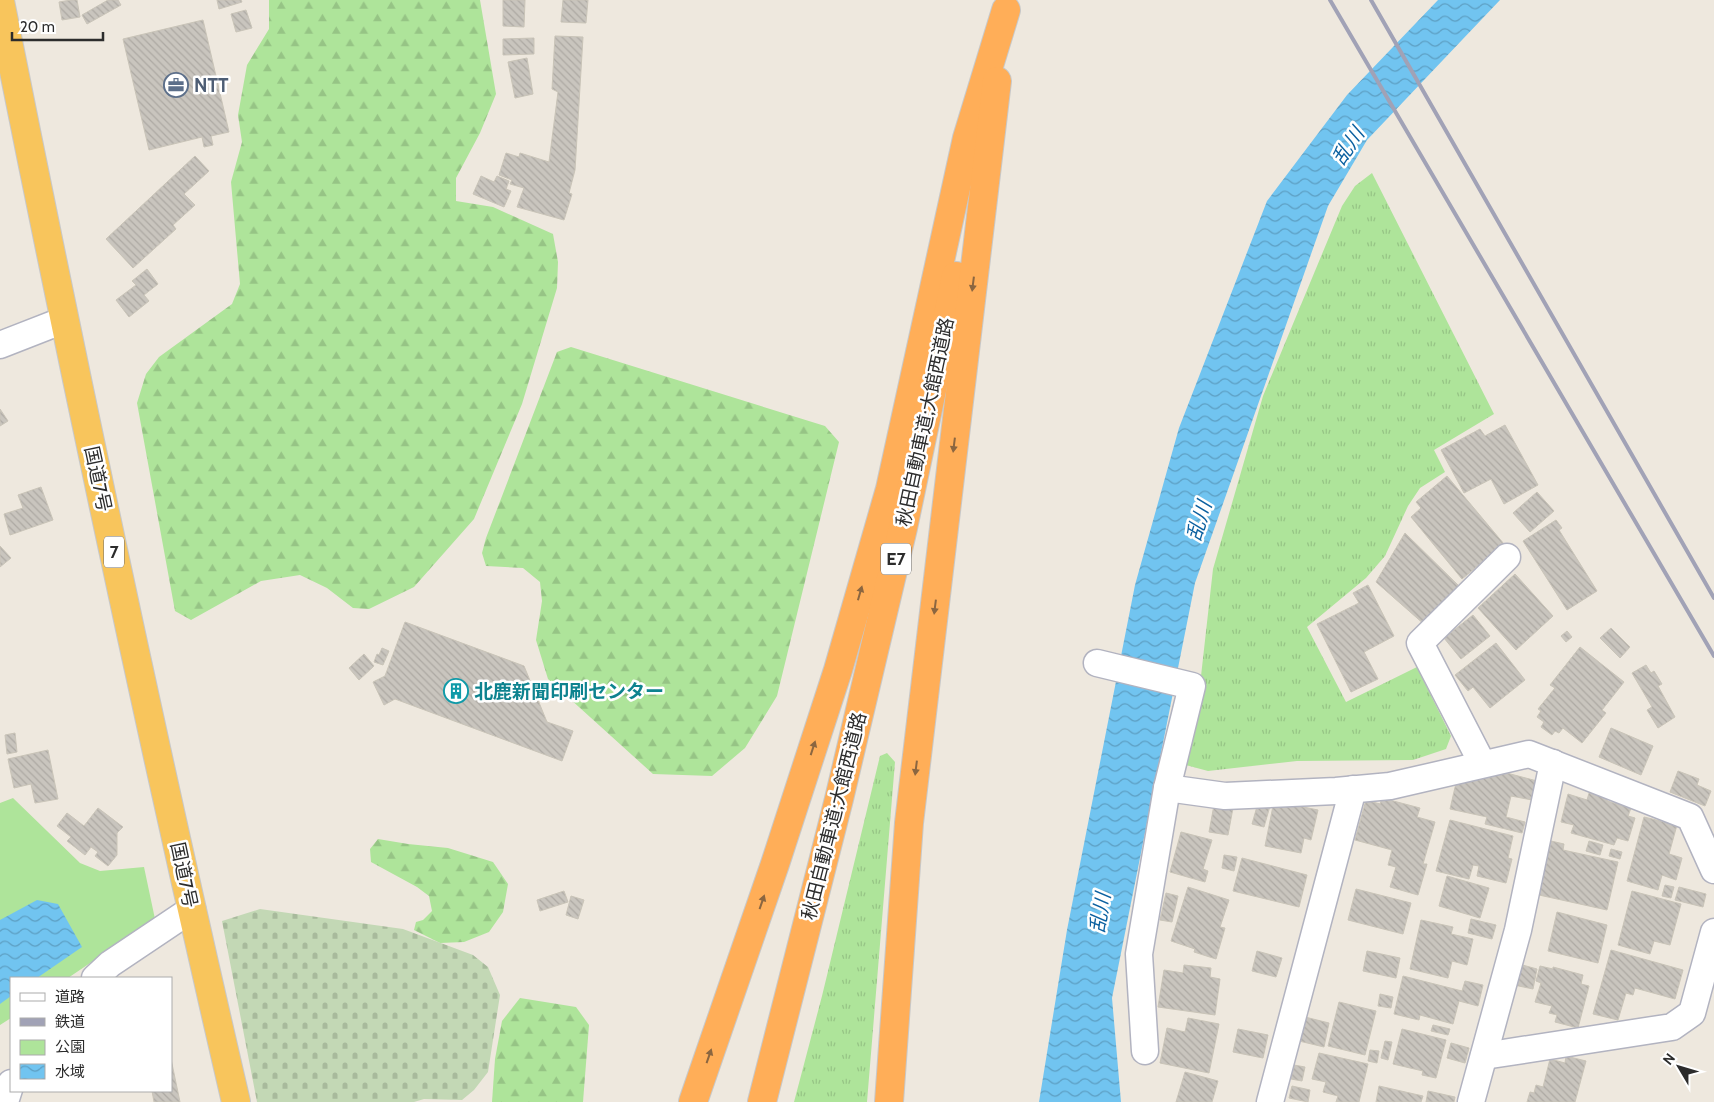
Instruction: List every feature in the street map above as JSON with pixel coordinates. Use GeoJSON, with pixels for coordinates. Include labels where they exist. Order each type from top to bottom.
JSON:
{"type":"FeatureCollection","features":[{"type":"Feature","properties":{"kind":"highway","name":"国道7号"},"geometry":{"type":"LineString","coordinates":[[0,1],[64,320],[192,910],[236,1102]]}},
{"type":"Feature","properties":{"kind":"highway"},"geometry":{"type":"LineString","coordinates":[[693,1102],[775,864],[846,641],[890,489],[967,138],[1006,5]]}},
{"type":"Feature","properties":{"kind":"highway"},"geometry":{"type":"LineString","coordinates":[[889,1102],[909,823],[1006,5]]}},
{"type":"Feature","properties":{"kind":"highway","name":"秋田自動車道;大館西道路"},"geometry":{"type":"LineString","coordinates":[[762,1102],[840,799],[903,528],[959,260],[1006,5]]}},
{"type":"Feature","properties":{"kind":"street"},"geometry":{"type":"LineString","coordinates":[[0,345],[64,320]]}},
{"type":"Feature","properties":{"kind":"street"},"geometry":{"type":"LineString","coordinates":[[1482,764],[1420,643],[1507,557]]}},
{"type":"Feature","properties":{"kind":"street"},"geometry":{"type":"LineString","coordinates":[[1097,663],[1192,686],[1168,788],[1138,954],[1145,1051]]}},
{"type":"Feature","properties":{"kind":"street"},"geometry":{"type":"LineString","coordinates":[[1168,788],[1225,796],[1390,786],[1529,754],[1690,817],[1714,870]]}},
{"type":"Feature","properties":{"kind":"street"},"geometry":{"type":"LineString","coordinates":[[1471,1102],[1518,930],[1553,763]]}},
{"type":"Feature","properties":{"kind":"street"},"geometry":{"type":"LineString","coordinates":[[1270,1102],[1352,789]]}},
{"type":"Feature","properties":{"kind":"street"},"geometry":{"type":"LineString","coordinates":[[96,977],[110,964],[192,910]]}},
{"type":"Feature","properties":{"kind":"street"},"geometry":{"type":"LineString","coordinates":[[1484,1056],[1672,1027],[1692,1013],[1714,932]]}},
{"type":"Feature","properties":{"kind":"street"},"geometry":{"type":"LineString","coordinates":[[5,1102],[10,1086]]}},
{"type":"Feature","properties":{"kind":"green space"},"geometry":{"type":"Polygon","coordinates":[[[269,0],[480,0],[496,94],[480,133],[456,178],[456,201],[493,207],[553,234],[558,262],[557,288],[522,404],[474,519],[414,587],[369,609],[353,608],[327,588],[300,575],[261,581],[191,620],[175,611],[137,403],[146,374],[159,357],[232,304],[240,284],[231,182],[242,142],[238,115],[247,65],[269,29],[269,0]]]}},
{"type":"Feature","properties":{"kind":"green space"},"geometry":{"type":"Polygon","coordinates":[[[1372,173],[1494,414],[1434,450],[1445,472],[1420,488],[1408,506],[1385,556],[1366,578],[1307,627],[1346,702],[1417,667],[1451,736],[1446,749],[1413,760],[1297,761],[1208,771],[1182,764],[1200,685],[1213,569],[1263,396],[1342,206],[1355,186],[1372,173]]]}},
{"type":"Feature","properties":{"kind":"green space"},"geometry":{"type":"Polygon","coordinates":[[[571,347],[825,426],[839,442],[777,696],[745,748],[712,776],[653,774],[548,679],[536,640],[542,601],[540,582],[523,568],[486,566],[482,553],[486,538],[557,352],[571,347]]]}},
{"type":"Feature","properties":{"kind":"green space"},"geometry":{"type":"Polygon","coordinates":[[[887,753],[895,762],[867,1102],[794,1102],[822,996],[880,756],[887,753]]]}},
{"type":"Feature","properties":{"kind":"green space"},"geometry":{"type":"Polygon","coordinates":[[[13,798],[80,863],[100,871],[144,867],[155,919],[69,977],[10,977],[10,1019],[0,1025],[0,803],[13,798]]]}},
{"type":"Feature","properties":{"kind":"green space"},"geometry":{"type":"Polygon","coordinates":[[[378,839],[448,848],[493,862],[508,884],[503,912],[489,932],[464,942],[440,943],[414,930],[416,922],[423,920],[432,911],[429,896],[417,887],[371,862],[370,849],[378,839]]]}},
{"type":"Feature","properties":{"kind":"green space"},"geometry":{"type":"Polygon","coordinates":[[[260,909],[403,929],[473,955],[488,967],[500,995],[488,1072],[474,1090],[462,1100],[424,1099],[414,1102],[257,1102],[222,921],[260,909]]]}},
{"type":"Feature","properties":{"kind":"green space"},"geometry":{"type":"Polygon","coordinates":[[[520,998],[576,1007],[589,1025],[583,1102],[492,1102],[495,1059],[502,1021],[520,998]]]}},
{"type":"Feature","properties":{"kind":"water","name":"乱川"},"geometry":{"type":"Polygon","coordinates":[[[1438,0],[1500,0],[1367,140],[1328,206],[1195,583],[1112,998],[1121,1102],[1039,1102],[1067,930],[1135,585],[1179,428],[1267,201],[1347,95],[1438,0]]]}},
{"type":"Feature","properties":{"kind":"water"},"geometry":{"type":"Polygon","coordinates":[[[37,900],[58,904],[82,947],[38,977],[10,977],[10,997],[0,1004],[0,920],[37,900]]]}},
{"type":"Feature","properties":{"kind":"building"},"geometry":{"type":"Polygon","coordinates":[[[77,0],[80,17],[62,20],[59,2],[77,0]]]}},
{"type":"Feature","properties":{"kind":"building"},"geometry":{"type":"Polygon","coordinates":[[[108,0],[118,0],[121,5],[87,24],[82,15],[108,0]]]}},
{"type":"Feature","properties":{"kind":"building"},"geometry":{"type":"Polygon","coordinates":[[[217,0],[241,0],[242,2],[219,9],[217,0]]]}},
{"type":"Feature","properties":{"kind":"building"},"geometry":{"type":"Polygon","coordinates":[[[503,0],[525,0],[524,27],[503,26],[503,0]]]}},
{"type":"Feature","properties":{"kind":"building"},"geometry":{"type":"Polygon","coordinates":[[[563,0],[588,0],[586,23],[561,22],[563,0]]]}},
{"type":"Feature","properties":{"kind":"building"},"geometry":{"type":"Polygon","coordinates":[[[246,10],[252,28],[236,32],[231,14],[246,10]]]}},
{"type":"Feature","properties":{"kind":"building","name":"NTT"},"geometry":{"type":"Polygon","coordinates":[[[203,20],[229,132],[211,136],[213,145],[204,147],[202,137],[149,150],[123,39],[203,20]]]}},
{"type":"Feature","properties":{"kind":"building"},"geometry":{"type":"Polygon","coordinates":[[[555,36],[583,37],[575,170],[569,193],[572,194],[564,220],[517,207],[524,188],[510,184],[512,180],[499,175],[506,153],[519,157],[520,153],[549,162],[558,92],[552,89],[555,36]]]}},
{"type":"Feature","properties":{"kind":"building"},"geometry":{"type":"Polygon","coordinates":[[[534,38],[534,54],[503,55],[503,39],[534,38]]]}},
{"type":"Feature","properties":{"kind":"building"},"geometry":{"type":"Polygon","coordinates":[[[527,58],[533,94],[515,98],[508,62],[527,58]]]}},
{"type":"Feature","properties":{"kind":"building"},"geometry":{"type":"Polygon","coordinates":[[[195,156],[209,171],[184,194],[195,205],[173,225],[176,229],[133,268],[106,239],[195,156]]]}},
{"type":"Feature","properties":{"kind":"building"},"geometry":{"type":"Polygon","coordinates":[[[481,176],[494,182],[497,176],[509,181],[506,189],[511,191],[504,207],[473,194],[481,176]]]}},
{"type":"Feature","properties":{"kind":"building"},"geometry":{"type":"Polygon","coordinates":[[[147,269],[158,284],[144,295],[149,301],[129,317],[116,300],[136,285],[132,281],[147,269]]]}},
{"type":"Feature","properties":{"kind":"building"},"geometry":{"type":"Polygon","coordinates":[[[0,409],[8,421],[0,426],[0,409]]]}},
{"type":"Feature","properties":{"kind":"building"},"geometry":{"type":"Polygon","coordinates":[[[1505,425],[1538,485],[1504,504],[1491,479],[1464,493],[1441,450],[1480,429],[1485,436],[1505,425]]]}},
{"type":"Feature","properties":{"kind":"building"},"geometry":{"type":"Polygon","coordinates":[[[1447,476],[1504,544],[1462,579],[1411,517],[1421,508],[1416,502],[1447,476]]]}},
{"type":"Feature","properties":{"kind":"building"},"geometry":{"type":"Polygon","coordinates":[[[41,487],[53,520],[10,535],[4,514],[23,508],[18,495],[41,487]]]}},
{"type":"Feature","properties":{"kind":"building"},"geometry":{"type":"Polygon","coordinates":[[[1537,492],[1554,511],[1530,532],[1513,513],[1537,492]]]}},
{"type":"Feature","properties":{"kind":"building"},"geometry":{"type":"Polygon","coordinates":[[[1556,520],[1562,528],[1559,530],[1597,591],[1567,610],[1523,541],[1556,520]]]}},
{"type":"Feature","properties":{"kind":"building"},"geometry":{"type":"Polygon","coordinates":[[[1405,533],[1460,587],[1425,625],[1376,582],[1405,533]]]}},
{"type":"Feature","properties":{"kind":"building"},"geometry":{"type":"Polygon","coordinates":[[[0,546],[11,558],[0,567],[0,546]]]}},
{"type":"Feature","properties":{"kind":"building"},"geometry":{"type":"Polygon","coordinates":[[[1515,574],[1553,616],[1516,650],[1478,608],[1515,574]]]}},
{"type":"Feature","properties":{"kind":"building"},"geometry":{"type":"Polygon","coordinates":[[[1368,585],[1394,636],[1364,652],[1378,679],[1351,692],[1317,624],[1359,603],[1353,593],[1368,585]]]}},
{"type":"Feature","properties":{"kind":"building"},"geometry":{"type":"Polygon","coordinates":[[[1473,615],[1490,636],[1461,659],[1444,638],[1473,615]]]}},
{"type":"Feature","properties":{"kind":"building","name":"北鹿新聞印刷センター"},"geometry":{"type":"Polygon","coordinates":[[[405,622],[524,666],[547,722],[573,731],[562,761],[395,699],[384,705],[373,682],[385,676],[405,622]]]}},
{"type":"Feature","properties":{"kind":"building"},"geometry":{"type":"Polygon","coordinates":[[[1611,628],[1630,647],[1620,658],[1600,638],[1611,628]]]}},
{"type":"Feature","properties":{"kind":"building"},"geometry":{"type":"Polygon","coordinates":[[[1567,631],[1572,637],[1566,642],[1561,636],[1567,631]]]}},
{"type":"Feature","properties":{"kind":"building"},"geometry":{"type":"Polygon","coordinates":[[[1496,643],[1525,680],[1490,708],[1473,687],[1468,691],[1455,675],[1496,643]]]}},
{"type":"Feature","properties":{"kind":"building"},"geometry":{"type":"Polygon","coordinates":[[[1580,647],[1624,682],[1602,710],[1606,713],[1582,743],[1563,728],[1559,733],[1555,731],[1552,735],[1541,727],[1544,722],[1537,717],[1541,711],[1538,709],[1555,688],[1550,685],[1580,647]]]}},
{"type":"Feature","properties":{"kind":"building"},"geometry":{"type":"Polygon","coordinates":[[[382,648],[389,651],[383,665],[374,662],[382,648]]]}},
{"type":"Feature","properties":{"kind":"building"},"geometry":{"type":"Polygon","coordinates":[[[364,654],[374,666],[359,680],[349,668],[364,654]]]}},
{"type":"Feature","properties":{"kind":"building"},"geometry":{"type":"Polygon","coordinates":[[[1646,665],[1651,673],[1654,671],[1662,684],[1658,686],[1675,717],[1658,728],[1647,710],[1652,707],[1632,673],[1646,665]]]}},
{"type":"Feature","properties":{"kind":"building"},"geometry":{"type":"Polygon","coordinates":[[[1611,728],[1653,746],[1641,775],[1599,757],[1611,728]]]}},
{"type":"Feature","properties":{"kind":"building"},"geometry":{"type":"Polygon","coordinates":[[[15,733],[17,752],[7,754],[5,735],[15,733]]]}},
{"type":"Feature","properties":{"kind":"building"},"geometry":{"type":"Polygon","coordinates":[[[48,750],[58,799],[35,803],[31,784],[14,788],[8,759],[48,750]]]}},
{"type":"Feature","properties":{"kind":"building"},"geometry":{"type":"Polygon","coordinates":[[[1678,771],[1699,779],[1697,785],[1711,791],[1705,806],[1670,792],[1678,771]]]}},
{"type":"Feature","properties":{"kind":"building"},"geometry":{"type":"Polygon","coordinates":[[[1503,772],[1537,781],[1532,800],[1511,796],[1506,817],[1525,822],[1522,833],[1485,824],[1487,817],[1450,809],[1456,783],[1503,772]]]}},
{"type":"Feature","properties":{"kind":"building"},"geometry":{"type":"Polygon","coordinates":[[[1590,790],[1609,795],[1607,801],[1631,808],[1628,816],[1635,818],[1628,841],[1617,838],[1614,845],[1571,833],[1574,825],[1561,822],[1568,794],[1587,800],[1590,790]]]}},
{"type":"Feature","properties":{"kind":"building"},"geometry":{"type":"Polygon","coordinates":[[[1382,798],[1420,808],[1417,817],[1435,822],[1423,864],[1427,864],[1418,895],[1390,887],[1396,867],[1388,865],[1392,850],[1355,840],[1366,800],[1380,804],[1382,798]]]}},
{"type":"Feature","properties":{"kind":"building"},"geometry":{"type":"Polygon","coordinates":[[[1274,801],[1318,810],[1311,840],[1304,838],[1301,853],[1265,846],[1274,801]]]}},
{"type":"Feature","properties":{"kind":"building"},"geometry":{"type":"Polygon","coordinates":[[[1258,803],[1270,806],[1264,827],[1252,824],[1258,803]]]}},
{"type":"Feature","properties":{"kind":"building"},"geometry":{"type":"Polygon","coordinates":[[[1214,805],[1233,808],[1228,835],[1209,832],[1214,805]]]}},
{"type":"Feature","properties":{"kind":"building"},"geometry":{"type":"Polygon","coordinates":[[[98,808],[123,827],[117,833],[117,855],[108,866],[95,856],[98,852],[91,847],[85,855],[67,841],[71,837],[57,826],[67,813],[84,826],[98,808]]]}},
{"type":"Feature","properties":{"kind":"building"},"geometry":{"type":"Polygon","coordinates":[[[1644,817],[1677,825],[1669,854],[1682,858],[1676,880],[1662,875],[1658,890],[1627,881],[1644,817]]]}},
{"type":"Feature","properties":{"kind":"building"},"geometry":{"type":"Polygon","coordinates":[[[1450,820],[1513,836],[1508,858],[1512,859],[1506,883],[1477,876],[1479,866],[1473,865],[1469,879],[1436,871],[1450,820]]]}},
{"type":"Feature","properties":{"kind":"building"},"geometry":{"type":"Polygon","coordinates":[[[1181,832],[1212,840],[1203,869],[1208,871],[1205,882],[1170,872],[1181,832]]]}},
{"type":"Feature","properties":{"kind":"building"},"geometry":{"type":"Polygon","coordinates":[[[1551,841],[1564,844],[1563,850],[1618,862],[1607,910],[1539,895],[1551,841]]]}},
{"type":"Feature","properties":{"kind":"building"},"geometry":{"type":"Polygon","coordinates":[[[1589,841],[1603,845],[1600,855],[1586,851],[1589,841]]]}},
{"type":"Feature","properties":{"kind":"building"},"geometry":{"type":"Polygon","coordinates":[[[1611,849],[1622,852],[1620,859],[1609,856],[1611,849]]]}},
{"type":"Feature","properties":{"kind":"building"},"geometry":{"type":"Polygon","coordinates":[[[1224,855],[1237,857],[1234,871],[1222,868],[1224,855]]]}},
{"type":"Feature","properties":{"kind":"building"},"geometry":{"type":"Polygon","coordinates":[[[1242,858],[1307,875],[1299,907],[1233,891],[1242,858]]]}},
{"type":"Feature","properties":{"kind":"building"},"geometry":{"type":"Polygon","coordinates":[[[1447,876],[1489,888],[1480,918],[1439,906],[1447,876]]]}},
{"type":"Feature","properties":{"kind":"building"},"geometry":{"type":"Polygon","coordinates":[[[1665,885],[1674,887],[1671,898],[1662,896],[1665,885]]]}},
{"type":"Feature","properties":{"kind":"building"},"geometry":{"type":"Polygon","coordinates":[[[1188,887],[1229,900],[1220,927],[1225,928],[1216,959],[1194,952],[1195,949],[1171,941],[1188,887]]]}},
{"type":"Feature","properties":{"kind":"building"},"geometry":{"type":"Polygon","coordinates":[[[1679,887],[1706,894],[1703,907],[1675,900],[1679,887]]]}},
{"type":"Feature","properties":{"kind":"building"},"geometry":{"type":"Polygon","coordinates":[[[1356,889],[1411,903],[1403,934],[1348,920],[1356,889]]]}},
{"type":"Feature","properties":{"kind":"building"},"geometry":{"type":"Polygon","coordinates":[[[564,891],[568,902],[540,911],[537,900],[564,891]]]}},
{"type":"Feature","properties":{"kind":"building"},"geometry":{"type":"Polygon","coordinates":[[[1632,891],[1681,904],[1670,945],[1654,941],[1650,954],[1618,945],[1632,891]]]}},
{"type":"Feature","properties":{"kind":"building"},"geometry":{"type":"Polygon","coordinates":[[[1166,893],[1178,896],[1172,922],[1160,920],[1166,893]]]}},
{"type":"Feature","properties":{"kind":"building"},"geometry":{"type":"Polygon","coordinates":[[[571,896],[584,900],[578,919],[566,915],[571,896]]]}},
{"type":"Feature","properties":{"kind":"building"},"geometry":{"type":"Polygon","coordinates":[[[1557,912],[1607,925],[1598,963],[1548,951],[1557,912]]]}},
{"type":"Feature","properties":{"kind":"building"},"geometry":{"type":"Polygon","coordinates":[[[1471,919],[1496,925],[1492,939],[1468,933],[1471,919]]]}},
{"type":"Feature","properties":{"kind":"building"},"geometry":{"type":"Polygon","coordinates":[[[1421,920],[1453,927],[1451,934],[1473,939],[1467,965],[1452,961],[1448,978],[1410,969],[1421,920]]]}},
{"type":"Feature","properties":{"kind":"building"},"geometry":{"type":"Polygon","coordinates":[[[1611,950],[1683,970],[1675,999],[1635,988],[1633,995],[1626,993],[1618,1020],[1593,1014],[1611,950]]]}},
{"type":"Feature","properties":{"kind":"building"},"geometry":{"type":"Polygon","coordinates":[[[1257,951],[1282,958],[1276,977],[1252,971],[1257,951]]]}},
{"type":"Feature","properties":{"kind":"building"},"geometry":{"type":"Polygon","coordinates":[[[1367,951],[1400,958],[1396,978],[1363,971],[1367,951]]]}},
{"type":"Feature","properties":{"kind":"building"},"geometry":{"type":"Polygon","coordinates":[[[1519,964],[1537,969],[1533,989],[1514,985],[1519,964]]]}},
{"type":"Feature","properties":{"kind":"building"},"geometry":{"type":"Polygon","coordinates":[[[1184,965],[1211,968],[1210,977],[1220,979],[1215,1015],[1158,1007],[1164,970],[1183,973],[1184,965]]]}},
{"type":"Feature","properties":{"kind":"building"},"geometry":{"type":"Polygon","coordinates":[[[1540,966],[1553,969],[1553,967],[1583,975],[1581,984],[1589,986],[1578,1028],[1555,1022],[1557,1015],[1549,1013],[1552,1006],[1535,1002],[1541,983],[1536,981],[1540,966]]]}},
{"type":"Feature","properties":{"kind":"building"},"geometry":{"type":"Polygon","coordinates":[[[1403,976],[1462,991],[1465,981],[1483,985],[1478,1006],[1459,1001],[1453,1024],[1420,1015],[1419,1020],[1394,1014],[1403,976]]]}},
{"type":"Feature","properties":{"kind":"building"},"geometry":{"type":"Polygon","coordinates":[[[1380,994],[1393,997],[1391,1008],[1378,1006],[1380,994]]]}},
{"type":"Feature","properties":{"kind":"building"},"geometry":{"type":"Polygon","coordinates":[[[1339,1002],[1376,1011],[1365,1055],[1328,1046],[1339,1002]]]}},
{"type":"Feature","properties":{"kind":"building"},"geometry":{"type":"Polygon","coordinates":[[[1305,1017],[1329,1023],[1324,1047],[1299,1041],[1305,1017]]]}},
{"type":"Feature","properties":{"kind":"building"},"geometry":{"type":"Polygon","coordinates":[[[1188,1018],[1219,1024],[1209,1073],[1160,1063],[1167,1028],[1185,1032],[1188,1018]]]}},
{"type":"Feature","properties":{"kind":"building"},"geometry":{"type":"Polygon","coordinates":[[[1433,1025],[1450,1029],[1448,1035],[1431,1031],[1433,1025]]]}},
{"type":"Feature","properties":{"kind":"building"},"geometry":{"type":"Polygon","coordinates":[[[1238,1029],[1268,1035],[1263,1058],[1233,1052],[1238,1029]]]}},
{"type":"Feature","properties":{"kind":"building"},"geometry":{"type":"Polygon","coordinates":[[[1402,1029],[1446,1040],[1436,1078],[1422,1075],[1423,1071],[1393,1064],[1402,1029]]]}},
{"type":"Feature","properties":{"kind":"building"},"geometry":{"type":"Polygon","coordinates":[[[1385,1041],[1392,1042],[1388,1060],[1381,1058],[1385,1041]]]}},
{"type":"Feature","properties":{"kind":"building"},"geometry":{"type":"Polygon","coordinates":[[[1451,1043],[1469,1048],[1465,1063],[1447,1058],[1451,1043]]]}},
{"type":"Feature","properties":{"kind":"building"},"geometry":{"type":"Polygon","coordinates":[[[1370,1050],[1379,1051],[1377,1063],[1368,1061],[1370,1050]]]}},
{"type":"Feature","properties":{"kind":"building"},"geometry":{"type":"Polygon","coordinates":[[[1319,1053],[1368,1064],[1359,1102],[1336,1102],[1338,1096],[1323,1092],[1326,1082],[1312,1079],[1319,1053]]]}},
{"type":"Feature","properties":{"kind":"building"},"geometry":{"type":"Polygon","coordinates":[[[1566,1056],[1586,1061],[1575,1102],[1527,1102],[1530,1092],[1534,1093],[1536,1085],[1543,1087],[1550,1059],[1565,1063],[1566,1056]]]}},
{"type":"Feature","properties":{"kind":"building"},"geometry":{"type":"Polygon","coordinates":[[[172,1064],[180,1102],[154,1102],[152,1092],[172,1092],[172,1064]]]}},
{"type":"Feature","properties":{"kind":"building"},"geometry":{"type":"Polygon","coordinates":[[[1294,1065],[1305,1067],[1302,1081],[1291,1079],[1294,1065]]]}},
{"type":"Feature","properties":{"kind":"building"},"geometry":{"type":"Polygon","coordinates":[[[1185,1072],[1218,1081],[1212,1102],[1176,1102],[1185,1072]]]}},
{"type":"Feature","properties":{"kind":"building"},"geometry":{"type":"Polygon","coordinates":[[[1292,1086],[1310,1090],[1308,1102],[1289,1098],[1292,1086]]]}},
{"type":"Feature","properties":{"kind":"building"},"geometry":{"type":"Polygon","coordinates":[[[1379,1086],[1423,1096],[1421,1102],[1376,1102],[1379,1086]]]}},
{"type":"Feature","properties":{"kind":"building"},"geometry":{"type":"Polygon","coordinates":[[[1428,1091],[1455,1097],[1454,1102],[1426,1102],[1428,1091]]]}},
{"type":"Feature","properties":{"kind":"railway"},"geometry":{"type":"LineString","coordinates":[[1330,0],[1714,656]]}},
{"type":"Feature","properties":{"kind":"railway"},"geometry":{"type":"LineString","coordinates":[[1371,0],[1714,598]]}},
{"type":"Feature","properties":{"kind":"place","name":"NTT"},"geometry":{"type":"Point","coordinates":[176,85]}},
{"type":"Feature","properties":{"kind":"place","name":"北鹿新聞印刷センター"},"geometry":{"type":"Point","coordinates":[456,691]}}]}
